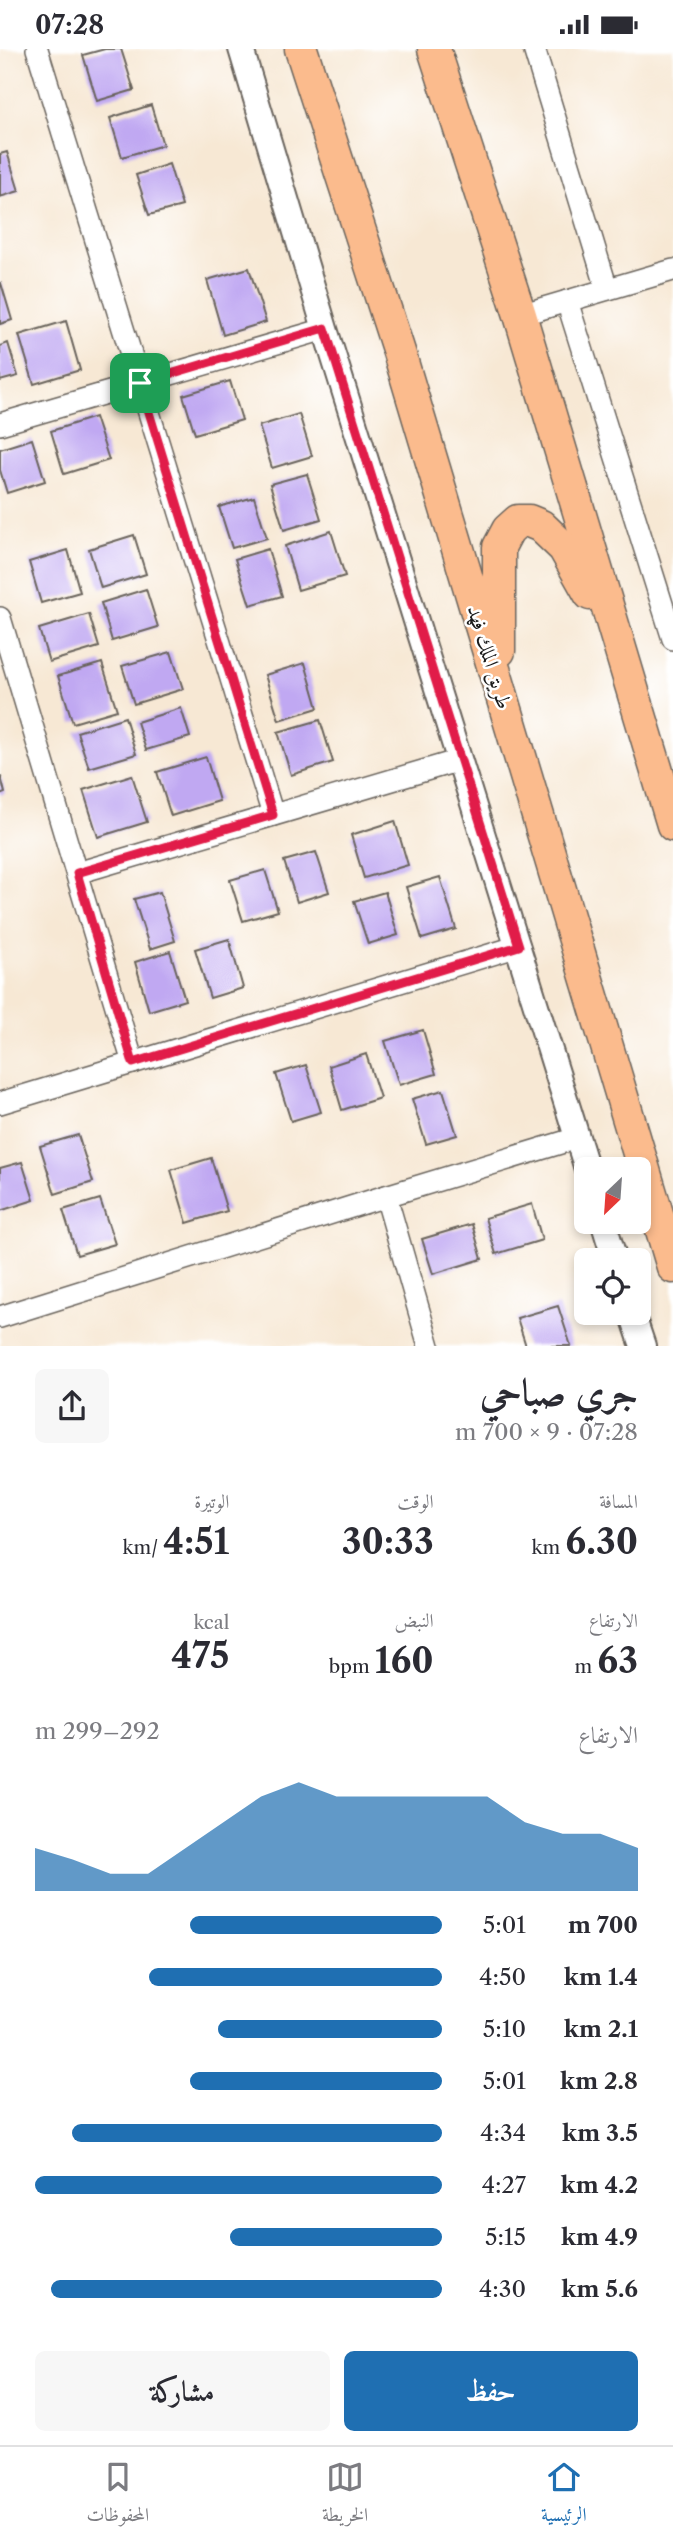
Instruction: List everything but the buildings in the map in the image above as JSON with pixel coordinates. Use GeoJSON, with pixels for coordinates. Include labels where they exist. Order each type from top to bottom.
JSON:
{"type":"FeatureCollection","features":[{"type":"Feature","properties":{"kind":"main road","name":"طريق الملك فهد"},"geometry":{"type":"LineString","coordinates":[[300,49],[399,352],[673,1267]]}},
{"type":"Feature","properties":{"kind":"main road"},"geometry":{"type":"LineString","coordinates":[[434,49],[520,315],[673,825]]}},
{"type":"Feature","properties":{"kind":"main road"},"geometry":{"type":"LineString","coordinates":[[498,684],[499,547],[508,530],[518,521],[529,521],[541,526],[564,548],[619,644]]}},
{"type":"Feature","properties":{"kind":"street"},"geometry":{"type":"LineString","coordinates":[[37,49],[273,815]]}},
{"type":"Feature","properties":{"kind":"street"},"geometry":{"type":"LineString","coordinates":[[241,49],[583,1157]]}},
{"type":"Feature","properties":{"kind":"street"},"geometry":{"type":"LineString","coordinates":[[534,49],[607,289]]}},
{"type":"Feature","properties":{"kind":"street"},"geometry":{"type":"LineString","coordinates":[[520,315],[673,270]]}},
{"type":"Feature","properties":{"kind":"street"},"geometry":{"type":"LineString","coordinates":[[567,301],[673,639]]}},
{"type":"Feature","properties":{"kind":"street"},"geometry":{"type":"LineString","coordinates":[[0,424],[325,328]]}},
{"type":"Feature","properties":{"kind":"street"},"geometry":{"type":"LineString","coordinates":[[0,618],[4,647],[77,873],[133,1063]]}},
{"type":"Feature","properties":{"kind":"street"},"geometry":{"type":"LineString","coordinates":[[77,873],[460,760]]}},
{"type":"Feature","properties":{"kind":"street"},"geometry":{"type":"LineString","coordinates":[[0,1103],[519,946]]}},
{"type":"Feature","properties":{"kind":"street"},"geometry":{"type":"LineString","coordinates":[[0,1317],[577,1138]]}},
{"type":"Feature","properties":{"kind":"street"},"geometry":{"type":"LineString","coordinates":[[386,1196],[429,1346]]}},
{"type":"Feature","properties":{"kind":"street"},"geometry":{"type":"LineString","coordinates":[[636,1325],[642,1346]]}},
{"type":"Feature","properties":{"kind":"route"},"geometry":{"type":"LineString","coordinates":[[325,328],[519,946],[133,1063],[77,873],[273,815],[140,383],[325,328]]}}]}
